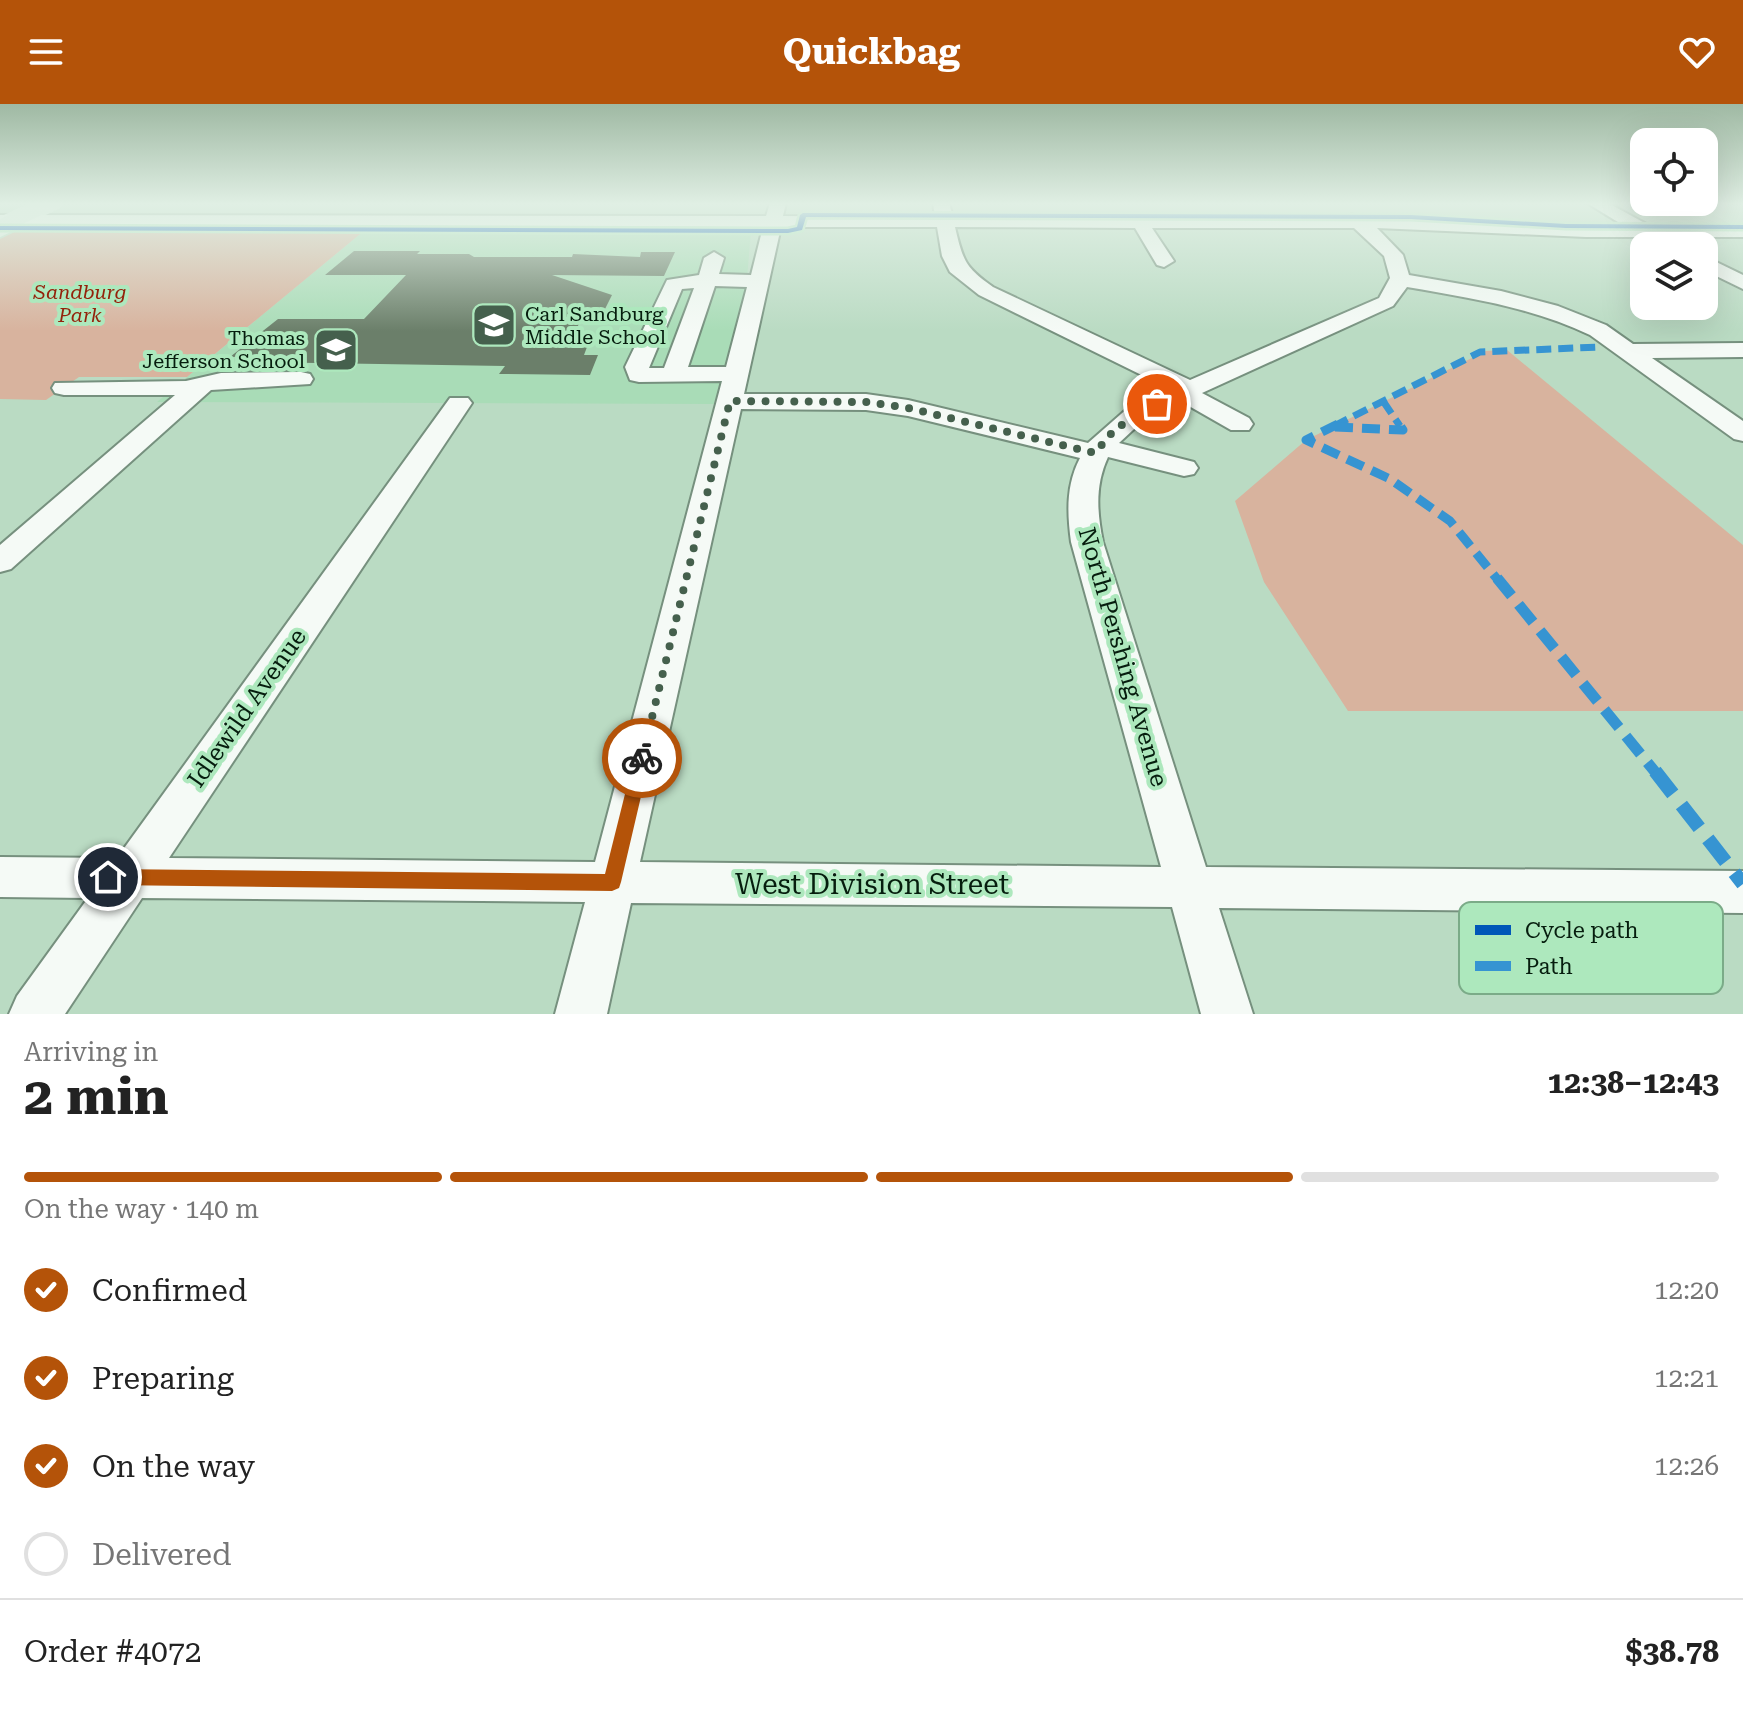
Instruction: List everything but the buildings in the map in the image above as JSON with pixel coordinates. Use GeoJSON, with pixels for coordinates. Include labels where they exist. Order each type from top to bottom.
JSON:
{"type":"FeatureCollection","features":[{"type":"Feature","properties":{"kind":"street"},"geometry":{"type":"LineString","coordinates":[[581,1014],[767,245]]}},
{"type":"Feature","properties":{"kind":"street"},"geometry":{"type":"LineString","coordinates":[[950,245],[960,272],[986,291],[1186,390],[1240,424]]}},
{"type":"Feature","properties":{"kind":"street"},"geometry":{"type":"LineString","coordinates":[[1154,245],[1164,261]]}},
{"type":"Feature","properties":{"kind":"street"},"geometry":{"type":"LineString","coordinates":[[1383,245],[1401,268],[1401,280],[1511,298],[1546,307],[1598,330],[1743,433]]}},
{"type":"Feature","properties":{"kind":"street"},"geometry":{"type":"LineString","coordinates":[[682,375],[676,368],[714,258]]}},
{"type":"Feature","properties":{"kind":"street"},"geometry":{"type":"LineString","coordinates":[[1718,270],[1743,283]]}},
{"type":"Feature","properties":{"kind":"street"},"geometry":{"type":"LineString","coordinates":[[759,281],[707,280],[674,284],[637,367],[639,375],[682,375],[733,387],[908,408],[1184,468]]}},
{"type":"Feature","properties":{"kind":"street","name":"North Pershing Avenue"},"geometry":{"type":"LineString","coordinates":[[1227,1014],[1087,542],[1081,512],[1086,469],[1115,429],[1138,412],[1368,312],[1397,292],[1401,280]]}},
{"type":"Feature","properties":{"kind":"street"},"geometry":{"type":"LineString","coordinates":[[1627,351],[1743,350]]}},
{"type":"Feature","properties":{"kind":"street"},"geometry":{"type":"LineString","coordinates":[[0,562],[193,393],[221,380],[301,379]]}},
{"type":"Feature","properties":{"kind":"street"},"geometry":{"type":"LineString","coordinates":[[64,388],[186,388],[193,393]]}},
{"type":"Feature","properties":{"kind":"street","name":"Idlewild Avenue"},"geometry":{"type":"LineString","coordinates":[[35,1014],[459,403]]}},
{"type":"Feature","properties":{"kind":"street","name":"West Division Street"},"geometry":{"type":"LineString","coordinates":[[0,877],[1743,892]]}},
{"type":"Feature","properties":{"kind":"shaded area","name":"Carl Sandburg Middle School"},"geometry":{"type":"Polygon","coordinates":[[[346,245],[750,245],[746,290],[714,404],[157,402],[346,245]]]}},
{"type":"Feature","properties":{"kind":"green space","name":"Sandburg Park"},"geometry":{"type":"Polygon","coordinates":[[[0,245],[346,245],[187,377],[79,377],[46,400],[0,399],[0,245]]]}},
{"type":"Feature","properties":{"kind":"green space"},"geometry":{"type":"Polygon","coordinates":[[[1507,350],[1743,545],[1743,711],[1348,711],[1264,582],[1235,501],[1306,440],[1486,351],[1507,350]]]}},
{"type":"Feature","properties":{"kind":"marked path"},"geometry":{"type":"LineString","coordinates":[[1600,347],[1480,352],[1306,440],[1390,479],[1450,521],[1714,844],[1743,884]]}},
{"type":"Feature","properties":{"kind":"marked path"},"geometry":{"type":"LineString","coordinates":[[1335,427],[1403,430],[1383,401]]}},
{"type":"Feature","properties":{"kind":"way so far"},"geometry":{"type":"LineString","coordinates":[[642,758],[730,401],[866,402],[908,408],[1095,453],[1115,429],[1138,412],[1157,404]]}},
{"type":"Feature","properties":{"kind":"place","name":"Carl Sandburg Middle School"},"geometry":{"type":"Point","coordinates":[494,325]}},
{"type":"Feature","properties":{"kind":"place","name":"Thomas Jefferson School"},"geometry":{"type":"Point","coordinates":[336,350]}},
{"type":"Feature","properties":{"kind":"route"},"geometry":{"type":"LineString","coordinates":[[108,877],[612,882],[642,758]]}}]}
